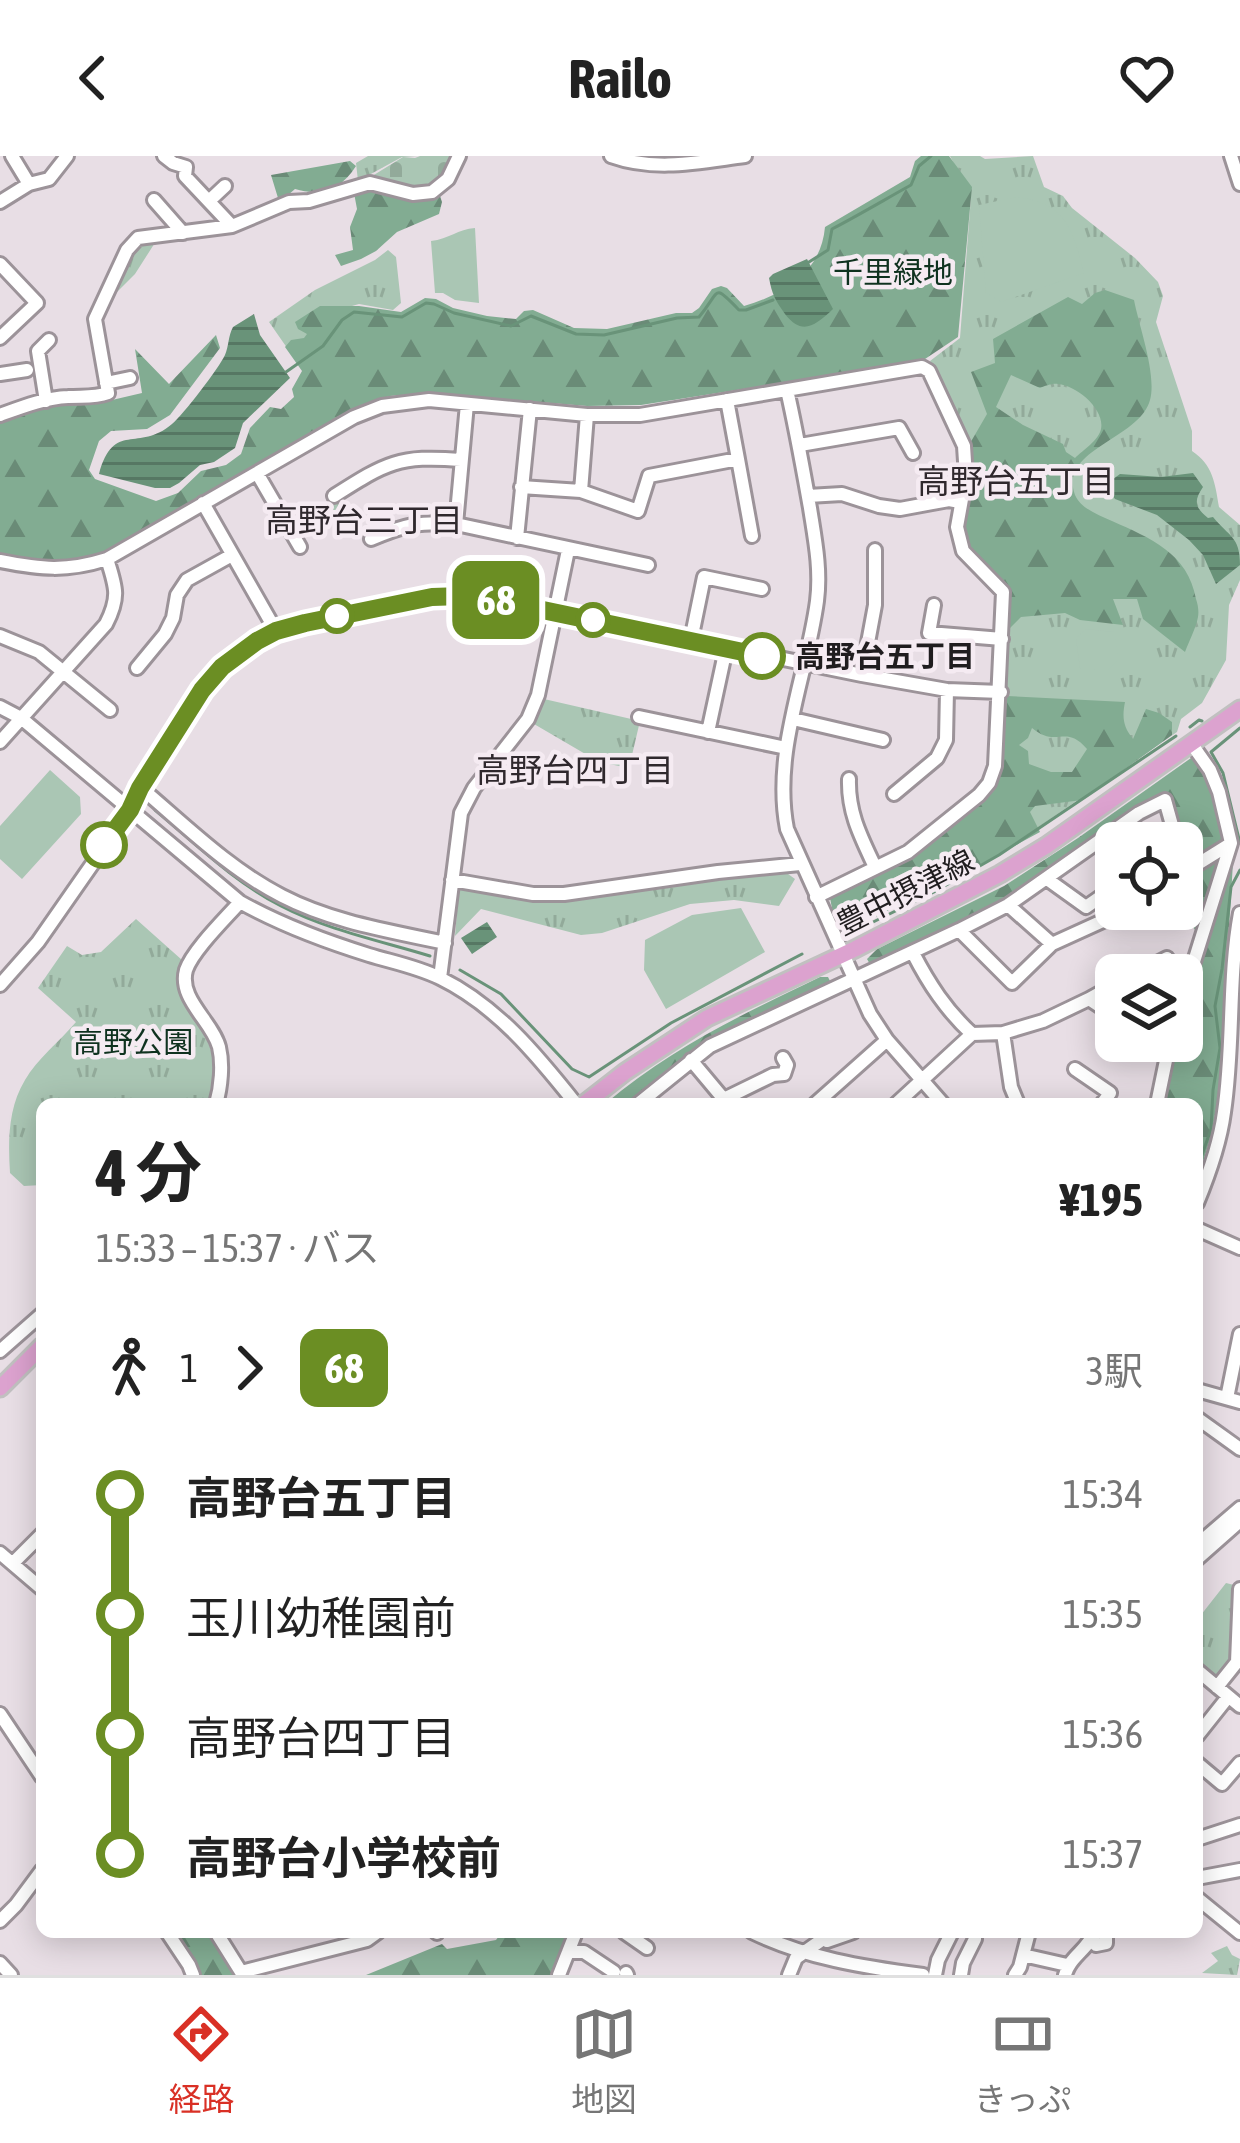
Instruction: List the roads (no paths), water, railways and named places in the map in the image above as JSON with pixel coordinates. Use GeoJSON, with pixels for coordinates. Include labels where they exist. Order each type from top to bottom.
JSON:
{"type":"FeatureCollection","features":[{"type":"Feature","properties":{"kind":"main road","name":"豊中摂津線"},"geometry":{"type":"LineString","coordinates":[[588,1098],[707,1018],[1000,874],[1240,709]]}},
{"type":"Feature","properties":{"kind":"main road"},"geometry":{"type":"LineString","coordinates":[[0,1388],[36,1352]]}},
{"type":"Feature","properties":{"kind":"street"},"geometry":{"type":"LineString","coordinates":[[164,156],[172,163],[190,162],[185,176],[232,226]]}},
{"type":"Feature","properties":{"kind":"street"},"geometry":{"type":"LineString","coordinates":[[0,415],[46,401],[108,393],[95,319],[127,250],[138,238],[232,226],[289,202],[370,183],[412,194],[432,192],[448,179],[459,156]]}},
{"type":"Feature","properties":{"kind":"street"},"geometry":{"type":"LineString","coordinates":[[611,156],[655,166],[745,156]]}},
{"type":"Feature","properties":{"kind":"street"},"geometry":{"type":"LineString","coordinates":[[9,157],[28,184]]}},
{"type":"Feature","properties":{"kind":"street"},"geometry":{"type":"LineString","coordinates":[[1231,158],[1240,184]]}},
{"type":"Feature","properties":{"kind":"street"},"geometry":{"type":"LineString","coordinates":[[0,202],[28,184],[49,179],[60,159]]}},
{"type":"Feature","properties":{"kind":"street"},"geometry":{"type":"LineString","coordinates":[[209,201],[225,186]]}},
{"type":"Feature","properties":{"kind":"street"},"geometry":{"type":"LineString","coordinates":[[154,200],[183,233]]}},
{"type":"Feature","properties":{"kind":"street"},"geometry":{"type":"LineString","coordinates":[[0,264],[37,303],[0,338]]}},
{"type":"Feature","properties":{"kind":"street"},"geometry":{"type":"LineString","coordinates":[[0,290],[13,278]]}},
{"type":"Feature","properties":{"kind":"street"},"geometry":{"type":"LineString","coordinates":[[46,401],[38,351],[49,340]]}},
{"type":"Feature","properties":{"kind":"street"},"geometry":{"type":"LineString","coordinates":[[0,561],[53,570],[107,559],[354,417],[382,406],[429,400],[586,415],[640,415],[922,367],[929,371],[964,446],[966,477],[957,527],[963,551],[1003,592],[995,766],[980,794],[908,852],[816,897]]}},
{"type":"Feature","properties":{"kind":"street"},"geometry":{"type":"LineString","coordinates":[[0,374],[27,370]]}},
{"type":"Feature","properties":{"kind":"street"},"geometry":{"type":"LineString","coordinates":[[106,383],[130,378]]}},
{"type":"Feature","properties":{"kind":"street"},"geometry":{"type":"LineString","coordinates":[[787,390],[819,565],[817,602],[786,748],[782,803],[787,829],[853,980],[886,1040],[938,1098]]}},
{"type":"Feature","properties":{"kind":"street"},"geometry":{"type":"LineString","coordinates":[[727,400],[752,536]]}},
{"type":"Feature","properties":{"kind":"street"},"geometry":{"type":"LineString","coordinates":[[456,524],[467,404]]}},
{"type":"Feature","properties":{"kind":"street"},"geometry":{"type":"LineString","coordinates":[[517,538],[530,409]]}},
{"type":"Feature","properties":{"kind":"street"},"geometry":{"type":"LineString","coordinates":[[580,491],[586,415]]}},
{"type":"Feature","properties":{"kind":"street"},"geometry":{"type":"LineString","coordinates":[[800,445],[899,428],[913,453]]}},
{"type":"Feature","properties":{"kind":"street"},"geometry":{"type":"LineString","coordinates":[[334,496],[395,461],[417,457],[461,460]]}},
{"type":"Feature","properties":{"kind":"street"},"geometry":{"type":"LineString","coordinates":[[521,487],[580,491],[638,512],[649,476],[738,459]]}},
{"type":"Feature","properties":{"kind":"street"},"geometry":{"type":"LineString","coordinates":[[257,472],[300,547]]}},
{"type":"Feature","properties":{"kind":"street"},"geometry":{"type":"LineString","coordinates":[[808,496],[842,494],[900,508],[960,502]]}},
{"type":"Feature","properties":{"kind":"street"},"geometry":{"type":"LineString","coordinates":[[203,503],[276,631]]}},
{"type":"Feature","properties":{"kind":"street"},"geometry":{"type":"LineString","coordinates":[[371,539],[402,526],[456,524],[648,566]]}},
{"type":"Feature","properties":{"kind":"street"},"geometry":{"type":"LineString","coordinates":[[440,978],[461,813],[474,788],[528,719],[538,695],[568,550]]}},
{"type":"Feature","properties":{"kind":"street"},"geometry":{"type":"LineString","coordinates":[[862,675],[875,605],[875,550]]}},
{"type":"Feature","properties":{"kind":"street"},"geometry":{"type":"LineString","coordinates":[[137,668],[165,634],[187,580],[232,555]]}},
{"type":"Feature","properties":{"kind":"street"},"geometry":{"type":"LineString","coordinates":[[0,742],[106,624],[116,606],[107,559]]}},
{"type":"Feature","properties":{"kind":"street"},"geometry":{"type":"LineString","coordinates":[[691,640],[704,577],[763,589]]}},
{"type":"Feature","properties":{"kind":"street"},"geometry":{"type":"LineString","coordinates":[[876,580],[892,580]]}},
{"type":"Feature","properties":{"kind":"street"},"geometry":{"type":"LineString","coordinates":[[0,985],[38,942],[130,810],[202,690],[222,667],[276,631],[432,597],[462,596],[947,691],[1000,692]]}},
{"type":"Feature","properties":{"kind":"street"},"geometry":{"type":"LineString","coordinates":[[934,604],[929,633],[1002,639]]}},
{"type":"Feature","properties":{"kind":"street"},"geometry":{"type":"LineString","coordinates":[[0,636],[40,652],[110,710]]}},
{"type":"Feature","properties":{"kind":"street"},"geometry":{"type":"LineString","coordinates":[[708,732],[724,658],[731,649]]}},
{"type":"Feature","properties":{"kind":"street"},"geometry":{"type":"LineString","coordinates":[[894,794],[937,758],[946,740],[947,691]]}},
{"type":"Feature","properties":{"kind":"street"},"geometry":{"type":"LineString","coordinates":[[0,707],[21,718],[239,902],[310,936],[440,978],[485,1006],[575,1098]]}},
{"type":"Feature","properties":{"kind":"street"},"geometry":{"type":"LineString","coordinates":[[639,717],[786,748]]}},
{"type":"Feature","properties":{"kind":"street"},"geometry":{"type":"LineString","coordinates":[[793,719],[883,740]]}},
{"type":"Feature","properties":{"kind":"street"},"geometry":{"type":"LineString","coordinates":[[1192,743],[1219,792],[1231,844],[1196,954]]}},
{"type":"Feature","properties":{"kind":"street"},"geometry":{"type":"LineString","coordinates":[[849,779],[848,802],[875,867]]}},
{"type":"Feature","properties":{"kind":"street"},"geometry":{"type":"LineString","coordinates":[[140,788],[234,866],[281,896],[372,927],[445,943]]}},
{"type":"Feature","properties":{"kind":"street"},"geometry":{"type":"LineString","coordinates":[[1126,822],[1165,800],[1171,822]]}},
{"type":"Feature","properties":{"kind":"street"},"geometry":{"type":"LineString","coordinates":[[1203,859],[1231,844]]}},
{"type":"Feature","properties":{"kind":"street"},"geometry":{"type":"LineString","coordinates":[[645,1098],[710,1046],[1009,905],[1095,845]]}},
{"type":"Feature","properties":{"kind":"street"},"geometry":{"type":"LineString","coordinates":[[452,880],[533,894],[564,894],[800,864]]}},
{"type":"Feature","properties":{"kind":"street"},"geometry":{"type":"LineString","coordinates":[[1047,879],[1086,907],[1095,901]]}},
{"type":"Feature","properties":{"kind":"street"},"geometry":{"type":"LineString","coordinates":[[218,1098],[220,1049],[184,982],[191,960],[239,902]]}},
{"type":"Feature","properties":{"kind":"street"},"geometry":{"type":"LineString","coordinates":[[1009,905],[1052,944]]}},
{"type":"Feature","properties":{"kind":"street"},"geometry":{"type":"LineString","coordinates":[[1203,1186],[1234,1072],[1235,950],[1240,913]]}},
{"type":"Feature","properties":{"kind":"street"},"geometry":{"type":"LineString","coordinates":[[959,930],[1012,983],[1052,944],[1095,924]]}},
{"type":"Feature","properties":{"kind":"street"},"geometry":{"type":"LineString","coordinates":[[913,952],[931,988],[972,1034]]}},
{"type":"Feature","properties":{"kind":"street"},"geometry":{"type":"LineString","coordinates":[[902,1098],[972,1034],[1003,1033],[1043,1022],[1095,996]]}},
{"type":"Feature","properties":{"kind":"street"},"geometry":{"type":"LineString","coordinates":[[1089,999],[1095,1003]]}},
{"type":"Feature","properties":{"kind":"street"},"geometry":{"type":"LineString","coordinates":[[1003,1033],[1016,1098]]}},
{"type":"Feature","properties":{"kind":"street"},"geometry":{"type":"LineString","coordinates":[[822,1098],[886,1040]]}},
{"type":"Feature","properties":{"kind":"street"},"geometry":{"type":"LineString","coordinates":[[731,1098],[773,1075],[784,1074],[784,1058]]}},
{"type":"Feature","properties":{"kind":"street"},"geometry":{"type":"LineString","coordinates":[[691,1060],[723,1098]]}},
{"type":"Feature","properties":{"kind":"street"},"geometry":{"type":"LineString","coordinates":[[1158,1098],[1165,1062]]}},
{"type":"Feature","properties":{"kind":"street"},"geometry":{"type":"LineString","coordinates":[[1075,1069],[1110,1093],[1106,1098]]}},
{"type":"Feature","properties":{"kind":"street"},"geometry":{"type":"LineString","coordinates":[[1224,1114],[1240,1118]]}},
{"type":"Feature","properties":{"kind":"street"},"geometry":{"type":"LineString","coordinates":[[1203,1232],[1240,1248]]}},
{"type":"Feature","properties":{"kind":"street"},"geometry":{"type":"LineString","coordinates":[[0,1352],[36,1319]]}},
{"type":"Feature","properties":{"kind":"street"},"geometry":{"type":"LineString","coordinates":[[1203,1392],[1233,1400],[1240,1334]]}},
{"type":"Feature","properties":{"kind":"street"},"geometry":{"type":"LineString","coordinates":[[1203,1422],[1240,1449]]}},
{"type":"Feature","properties":{"kind":"street"},"geometry":{"type":"LineString","coordinates":[[1203,1540],[1240,1508]]}},
{"type":"Feature","properties":{"kind":"street"},"geometry":{"type":"LineString","coordinates":[[1203,1554],[1240,1521]]}},
{"type":"Feature","properties":{"kind":"street"},"geometry":{"type":"LineString","coordinates":[[13,1564],[36,1540]]}},
{"type":"Feature","properties":{"kind":"street"},"geometry":{"type":"LineString","coordinates":[[0,1553],[36,1584]]}},
{"type":"Feature","properties":{"kind":"street"},"geometry":{"type":"LineString","coordinates":[[1203,1728],[1228,1696],[1238,1662],[1240,1589]]}},
{"type":"Feature","properties":{"kind":"street"},"geometry":{"type":"LineString","coordinates":[[1203,1675],[1228,1696]]}},
{"type":"Feature","properties":{"kind":"street"},"geometry":{"type":"LineString","coordinates":[[0,1714],[36,1768]]}},
{"type":"Feature","properties":{"kind":"street"},"geometry":{"type":"LineString","coordinates":[[1203,1768],[1222,1784],[1240,1763]]}},
{"type":"Feature","properties":{"kind":"street"},"geometry":{"type":"LineString","coordinates":[[1203,1837],[1240,1825]]}},
{"type":"Feature","properties":{"kind":"street"},"geometry":{"type":"LineString","coordinates":[[1203,1878],[1240,1870]]}},
{"type":"Feature","properties":{"kind":"street"},"geometry":{"type":"LineString","coordinates":[[0,1921],[36,1878]]}},
{"type":"Feature","properties":{"kind":"street"},"geometry":{"type":"LineString","coordinates":[[1203,1902],[1240,1933]]}},
{"type":"Feature","properties":{"kind":"street"},"geometry":{"type":"LineString","coordinates":[[171,1938],[193,1975]]}},
{"type":"Feature","properties":{"kind":"street"},"geometry":{"type":"LineString","coordinates":[[220,1938],[242,1972],[370,1938]]}},
{"type":"Feature","properties":{"kind":"street"},"geometry":{"type":"LineString","coordinates":[[559,1975],[574,1938]]}},
{"type":"Feature","properties":{"kind":"street"},"geometry":{"type":"LineString","coordinates":[[633,1938],[647,1948]]}},
{"type":"Feature","properties":{"kind":"street"},"geometry":{"type":"LineString","coordinates":[[767,1938],[805,1953],[922,1975]]}},
{"type":"Feature","properties":{"kind":"street"},"geometry":{"type":"LineString","coordinates":[[789,1975],[796,1958],[826,1938]]}},
{"type":"Feature","properties":{"kind":"street"},"geometry":{"type":"LineString","coordinates":[[820,1943],[835,1938]]}},
{"type":"Feature","properties":{"kind":"street"},"geometry":{"type":"LineString","coordinates":[[935,1975],[949,1938]]}},
{"type":"Feature","properties":{"kind":"street"},"geometry":{"type":"LineString","coordinates":[[1015,1975],[1025,1938]]}},
{"type":"Feature","properties":{"kind":"street"},"geometry":{"type":"LineString","coordinates":[[1023,1955],[1066,1970],[1091,1938]]}},
{"type":"Feature","properties":{"kind":"street"},"geometry":{"type":"LineString","coordinates":[[961,1975],[975,1940]]}},
{"type":"Feature","properties":{"kind":"street"},"geometry":{"type":"LineString","coordinates":[[568,1952],[584,1952],[617,1970]]}},
{"type":"Feature","properties":{"kind":"street"},"geometry":{"type":"LineString","coordinates":[[0,1963],[11,1975]]}},
{"type":"Feature","properties":{"kind":"waterway"},"geometry":{"type":"LineString","coordinates":[[809,262],[828,250],[832,229],[911,185],[919,166],[931,156]]}},
{"type":"Feature","properties":{"kind":"waterway"},"geometry":{"type":"LineString","coordinates":[[286,372],[323,346],[354,312],[402,317],[426,303],[511,326],[531,316],[576,334],[604,335],[699,317],[717,293],[739,310],[773,300]]}},
{"type":"Feature","properties":{"kind":"waterway"},"geometry":{"type":"LineString","coordinates":[[1190,727],[1202,721]]}},
{"type":"Feature","properties":{"kind":"waterway"},"geometry":{"type":"LineString","coordinates":[[1240,728],[1211,752],[1223,773],[1240,843]]}},
{"type":"Feature","properties":{"kind":"waterway"},"geometry":{"type":"LineString","coordinates":[[863,927],[999,855],[1176,736]]}},
{"type":"Feature","properties":{"kind":"waterway"},"geometry":{"type":"LineString","coordinates":[[155,810],[231,874],[281,906],[335,928],[430,956]]}},
{"type":"Feature","properties":{"kind":"waterway"},"geometry":{"type":"LineString","coordinates":[[1203,1152],[1211,1129],[1220,1048],[1215,1006],[1231,887],[1240,870]]}},
{"type":"Feature","properties":{"kind":"waterway"},"geometry":{"type":"LineString","coordinates":[[460,970],[501,994],[572,1069],[589,1077],[671,1023],[802,954]]}},
{"type":"Feature","properties":{"kind":"place","name":"高野台五丁目"},"geometry":{"type":"Point","coordinates":[762,656]}},
{"type":"Feature","properties":{"kind":"district","name":"高野台五丁目"},"geometry":{"type":"Point","coordinates":[1016,481]}},
{"type":"Feature","properties":{"kind":"district","name":"高野台三丁目"},"geometry":{"type":"Point","coordinates":[364,520]}},
{"type":"Feature","properties":{"kind":"district","name":"高野台四丁目"},"geometry":{"type":"Point","coordinates":[575,770]}},
{"type":"Feature","properties":{"kind":"park label","name":"千里緑地"},"geometry":{"type":"Point","coordinates":[893,272]}},
{"type":"Feature","properties":{"kind":"park label","name":"高野公園"},"geometry":{"type":"Point","coordinates":[133,1042]}}]}
